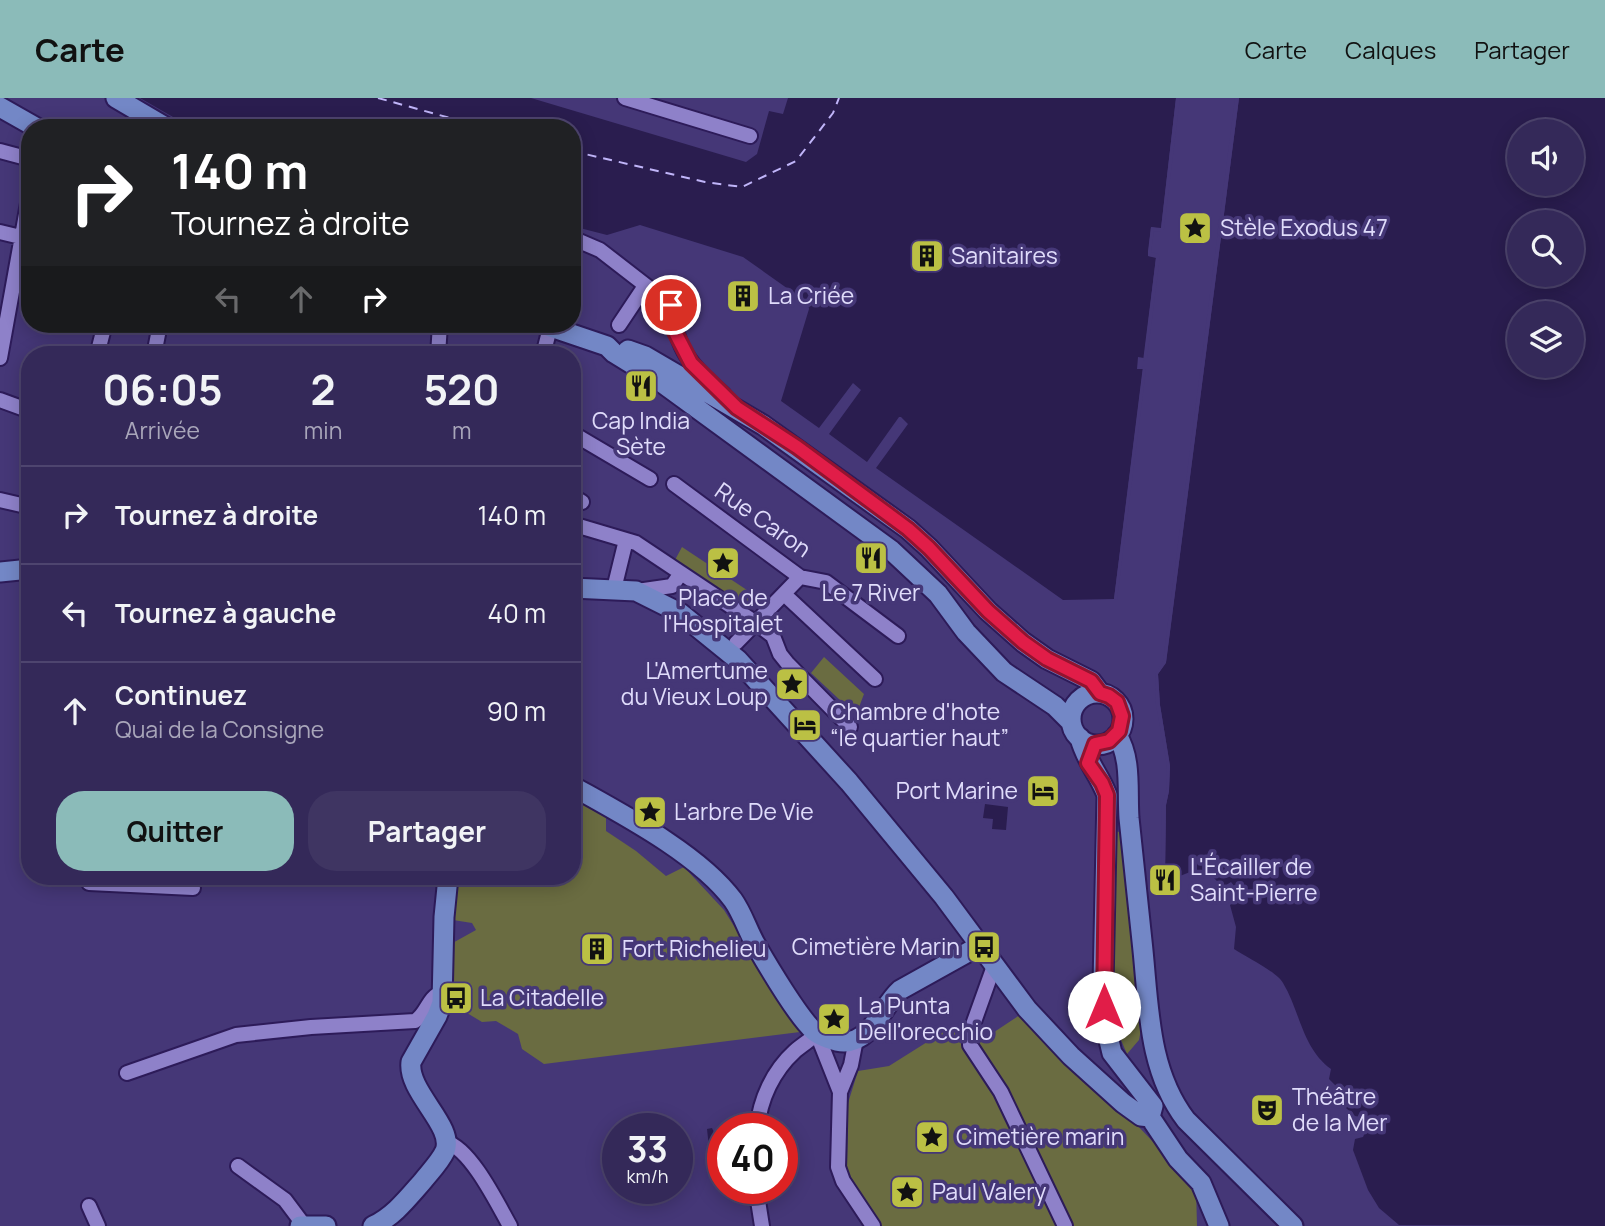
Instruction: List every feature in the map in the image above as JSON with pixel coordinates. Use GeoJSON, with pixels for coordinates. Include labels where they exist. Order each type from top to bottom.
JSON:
{"type":"FeatureCollection","features":[{"type":"Feature","properties":{"kind":"street"},"geometry":{"type":"LineString","coordinates":[[116,98],[152,119]]}},
{"type":"Feature","properties":{"kind":"street"},"geometry":{"type":"LineString","coordinates":[[625,98],[750,136]]}},
{"type":"Feature","properties":{"kind":"street"},"geometry":{"type":"LineString","coordinates":[[0,107],[21,119]]}},
{"type":"Feature","properties":{"kind":"street"},"geometry":{"type":"LineString","coordinates":[[0,151],[21,157]]}},
{"type":"Feature","properties":{"kind":"street"},"geometry":{"type":"LineString","coordinates":[[0,232],[21,237]]}},
{"type":"Feature","properties":{"kind":"street"},"geometry":{"type":"LineString","coordinates":[[581,243],[600,250],[671,305],[674,330],[691,363],[737,408]]}},
{"type":"Feature","properties":{"kind":"street"},"geometry":{"type":"LineString","coordinates":[[0,358],[21,257]]}},
{"type":"Feature","properties":{"kind":"street"},"geometry":{"type":"LineString","coordinates":[[619,325],[645,286]]}},
{"type":"Feature","properties":{"kind":"street"},"geometry":{"type":"LineString","coordinates":[[572,333],[634,358],[737,408],[797,447],[908,529],[988,611],[1023,642],[1047,659],[1091,681],[1100,693]]}},
{"type":"Feature","properties":{"kind":"street"},"geometry":{"type":"LineString","coordinates":[[634,358],[661,382],[891,550],[938,594],[966,632],[1004,672],[1055,706],[1082,739],[1111,754],[1127,794]]}},
{"type":"Feature","properties":{"kind":"street"},"geometry":{"type":"LineString","coordinates":[[0,400],[21,408]]}},
{"type":"Feature","properties":{"kind":"street"},"geometry":{"type":"LineString","coordinates":[[581,438],[650,479]]}},
{"type":"Feature","properties":{"kind":"street","name":"Rue Caron"},"geometry":{"type":"LineString","coordinates":[[674,484],[800,577],[826,582],[898,636]]}},
{"type":"Feature","properties":{"kind":"street"},"geometry":{"type":"LineString","coordinates":[[0,500],[21,505]]}},
{"type":"Feature","properties":{"kind":"street"},"geometry":{"type":"LineString","coordinates":[[581,527],[636,544],[756,623],[773,636],[780,654],[788,664],[850,727]]}},
{"type":"Feature","properties":{"kind":"street"},"geometry":{"type":"LineString","coordinates":[[614,589],[626,540]]}},
{"type":"Feature","properties":{"kind":"street"},"geometry":{"type":"LineString","coordinates":[[0,572],[21,570]]}},
{"type":"Feature","properties":{"kind":"street"},"geometry":{"type":"LineString","coordinates":[[581,588],[636,591],[673,586],[681,573]]}},
{"type":"Feature","properties":{"kind":"street"},"geometry":{"type":"LineString","coordinates":[[736,643],[800,577]]}},
{"type":"Feature","properties":{"kind":"street"},"geometry":{"type":"LineString","coordinates":[[636,591],[680,613],[745,667],[849,782],[944,897],[1027,1009],[1071,1056],[1134,1112],[1150,1117]]}},
{"type":"Feature","properties":{"kind":"street"},"geometry":{"type":"LineString","coordinates":[[784,594],[876,679]]}},
{"type":"Feature","properties":{"kind":"street"},"geometry":{"type":"LineString","coordinates":[[1082,739],[1109,741],[1117,735],[1122,721],[1119,707],[1109,696],[1100,693],[1085,696],[1072,712],[1082,739],[1107,795],[1103,985],[1106,1032],[1112,1053],[1153,1106],[1150,1117],[1178,1159],[1201,1183],[1219,1226]]}},
{"type":"Feature","properties":{"kind":"street"},"geometry":{"type":"LineString","coordinates":[[1117,735],[1128,767],[1127,794],[1154,1045],[1163,1083],[1175,1107],[1186,1121],[1293,1226]]}},
{"type":"Feature","properties":{"kind":"street"},"geometry":{"type":"LineString","coordinates":[[581,791],[676,849],[733,899],[756,946],[804,1019],[817,1034],[840,1092]]}},
{"type":"Feature","properties":{"kind":"street"},"geometry":{"type":"LineString","coordinates":[[131,885],[193,888]]}},
{"type":"Feature","properties":{"kind":"street"},"geometry":{"type":"LineString","coordinates":[[373,1226],[395,1211],[445,1151],[443,1132],[414,1083],[410,1070],[414,1056],[442,1003],[447,885]]}},
{"type":"Feature","properties":{"kind":"street"},"geometry":{"type":"LineString","coordinates":[[817,1034],[842,1042],[856,1039],[871,1028],[891,997],[900,989],[979,946]]}},
{"type":"Feature","properties":{"kind":"street"},"geometry":{"type":"LineString","coordinates":[[994,966],[970,1033],[970,1045],[1001,1092],[1065,1226]]}},
{"type":"Feature","properties":{"kind":"street"},"geometry":{"type":"LineString","coordinates":[[127,1073],[236,1035],[311,1027],[415,1021],[424,1014],[433,998],[441,993]]}},
{"type":"Feature","properties":{"kind":"street"},"geometry":{"type":"LineString","coordinates":[[759,1113],[769,1084],[788,1058],[817,1034]]}},
{"type":"Feature","properties":{"kind":"street"},"geometry":{"type":"LineString","coordinates":[[856,1039],[851,1065],[840,1092],[838,1167],[843,1181],[873,1226]]}},
{"type":"Feature","properties":{"kind":"street"},"geometry":{"type":"LineString","coordinates":[[446,1142],[457,1147],[483,1180],[510,1226]]}},
{"type":"Feature","properties":{"kind":"street"},"geometry":{"type":"LineString","coordinates":[[238,1166],[285,1200],[302,1225],[326,1226]]}},
{"type":"Feature","properties":{"kind":"street"},"geometry":{"type":"LineString","coordinates":[[759,1204],[762,1226]]}},
{"type":"Feature","properties":{"kind":"street"},"geometry":{"type":"LineString","coordinates":[[89,1206],[98,1226]]}},
{"type":"Feature","properties":{"kind":"green space"},"geometry":{"type":"Polygon","coordinates":[[[682,547],[759,598],[751,610],[675,560],[682,547]]]}},
{"type":"Feature","properties":{"kind":"green space"},"geometry":{"type":"Polygon","coordinates":[[[824,657],[864,694],[856,715],[811,673],[824,657]]]}},
{"type":"Feature","properties":{"kind":"green space"},"geometry":{"type":"Polygon","coordinates":[[[581,802],[606,814],[606,831],[666,876],[684,867],[724,910],[800,1032],[544,1064],[522,1049],[518,1034],[496,1021],[482,1022],[467,1013],[449,973],[449,945],[476,930],[472,923],[453,920],[457,885],[581,885],[581,802]]]}},
{"type":"Feature","properties":{"kind":"green space"},"geometry":{"type":"Polygon","coordinates":[[[1113,830],[1122,833],[1142,1024],[1139,1040],[1127,1054],[1112,1019],[1116,866],[1113,830]]]}},
{"type":"Feature","properties":{"kind":"green space","name":"Cimetière marin"},"geometry":{"type":"Polygon","coordinates":[[[1023,1013],[1065,1065],[1136,1124],[1196,1187],[1197,1226],[1071,1226],[976,1044],[1023,1013]]]}},
{"type":"Feature","properties":{"kind":"green space","name":"Cimetière marin"},"geometry":{"type":"Polygon","coordinates":[[[951,1027],[996,1095],[1058,1226],[881,1226],[847,1171],[848,1103],[858,1071],[889,1066],[951,1027]]]}},
{"type":"Feature","properties":{"kind":"shaded area"},"geometry":{"type":"Polygon","coordinates":[[[140,98],[531,98],[746,162],[757,154],[769,111],[783,114],[788,98],[1176,98],[1161,229],[1151,227],[1148,256],[1156,257],[1144,358],[1138,357],[1137,369],[1143,369],[1114,599],[1063,600],[876,468],[908,424],[901,417],[867,462],[829,434],[861,390],[853,383],[819,428],[781,401],[809,309],[808,303],[743,257],[640,225],[607,235],[581,228],[581,119],[173,117],[140,98]]]}},
{"type":"Feature","properties":{"kind":"shaded area"},"geometry":{"type":"Polygon","coordinates":[[[1239,98],[1605,98],[1605,1226],[1399,1225],[1379,1208],[1368,1190],[1353,1150],[1355,1139],[1363,1137],[1370,1122],[1366,1118],[1355,1116],[1346,1108],[1341,1091],[1329,1079],[1331,1069],[1314,1051],[1280,979],[1234,949],[1236,927],[1230,905],[1242,896],[1231,882],[1223,887],[1210,874],[1203,876],[1195,870],[1180,876],[1165,875],[1166,805],[1170,766],[1158,674],[1166,662],[1239,98]]]}},
{"type":"Feature","properties":{"kind":"shaded area"},"geometry":{"type":"Polygon","coordinates":[[[985,804],[1008,807],[1006,830],[992,829],[993,819],[983,818],[985,804]]]}},
{"type":"Feature","properties":{"kind":"pier"},"geometry":{"type":"Polygon","coordinates":[[[1176,98],[1180,98],[1164,229],[1161,232],[1154,231],[1151,252],[1160,257],[1147,358],[1143,361],[1156,258],[1148,256],[1151,227],[1161,228],[1176,98]]]}},
{"type":"Feature","properties":{"kind":"pier"},"geometry":{"type":"Polygon","coordinates":[[[1235,98],[1239,98],[1166,663],[1158,674],[1170,766],[1166,805],[1165,875],[1161,874],[1162,805],[1167,766],[1156,705],[1155,674],[1163,661],[1235,98]]]}},
{"type":"Feature","properties":{"kind":"pier"},"geometry":{"type":"Polygon","coordinates":[[[1143,366],[1146,370],[1117,600],[1114,599],[1143,366]]]}},
{"type":"Feature","properties":{"kind":"ferry route"},"geometry":{"type":"LineString","coordinates":[[378,98],[454,119]]}},
{"type":"Feature","properties":{"kind":"ferry route"},"geometry":{"type":"LineString","coordinates":[[581,153],[705,182],[742,187],[796,161],[833,113],[839,98]]}},
{"type":"Feature","properties":{"kind":"place","name":"Stèle Exodus 47"},"geometry":{"type":"Point","coordinates":[1195,228]}},
{"type":"Feature","properties":{"kind":"place","name":"Sanitaires"},"geometry":{"type":"Point","coordinates":[927,256]}},
{"type":"Feature","properties":{"kind":"place","name":"La Criée"},"geometry":{"type":"Point","coordinates":[743,296]}},
{"type":"Feature","properties":{"kind":"place","name":"Cap India Sète"},"geometry":{"type":"Point","coordinates":[641,386]}},
{"type":"Feature","properties":{"kind":"place","name":"Le 7 River"},"geometry":{"type":"Point","coordinates":[871,558]}},
{"type":"Feature","properties":{"kind":"place","name":"Place de l'Hospitalet"},"geometry":{"type":"Point","coordinates":[723,563]}},
{"type":"Feature","properties":{"kind":"place","name":"L'Amertume du Vieux Loup"},"geometry":{"type":"Point","coordinates":[792,684]}},
{"type":"Feature","properties":{"kind":"place","name":"Chambre d'hote “le quartier haut”"},"geometry":{"type":"Point","coordinates":[805,725]}},
{"type":"Feature","properties":{"kind":"place","name":"Port Marine"},"geometry":{"type":"Point","coordinates":[1043,791]}},
{"type":"Feature","properties":{"kind":"place","name":"L'arbre De Vie"},"geometry":{"type":"Point","coordinates":[650,812]}},
{"type":"Feature","properties":{"kind":"place","name":"L'Écailler de Saint-Pierre"},"geometry":{"type":"Point","coordinates":[1165,880]}},
{"type":"Feature","properties":{"kind":"place","name":"Cimetière Marin"},"geometry":{"type":"Point","coordinates":[984,947]}},
{"type":"Feature","properties":{"kind":"place","name":"Fort Richelieu"},"geometry":{"type":"Point","coordinates":[597,949]}},
{"type":"Feature","properties":{"kind":"place","name":"La Citadelle"},"geometry":{"type":"Point","coordinates":[456,998]}},
{"type":"Feature","properties":{"kind":"place","name":"La Punta Dell'orecchio"},"geometry":{"type":"Point","coordinates":[834,1019]}},
{"type":"Feature","properties":{"kind":"place","name":"Théâtre de la Mer"},"geometry":{"type":"Point","coordinates":[1267,1110]}},
{"type":"Feature","properties":{"kind":"place","name":"Cimetière marin"},"geometry":{"type":"Point","coordinates":[932,1137]}},
{"type":"Feature","properties":{"kind":"place","name":"Paul Valery"},"geometry":{"type":"Point","coordinates":[907,1192]}},
{"type":"Feature","properties":{"kind":"route"},"geometry":{"type":"LineString","coordinates":[[671,305],[674,330],[691,363],[737,408],[797,447],[908,529],[988,611],[1023,642],[1047,659],[1091,681],[1100,693],[1117,702],[1122,716],[1119,731],[1113,739],[1095,744],[1088,763],[1107,795],[1104,1007]]}}]}
